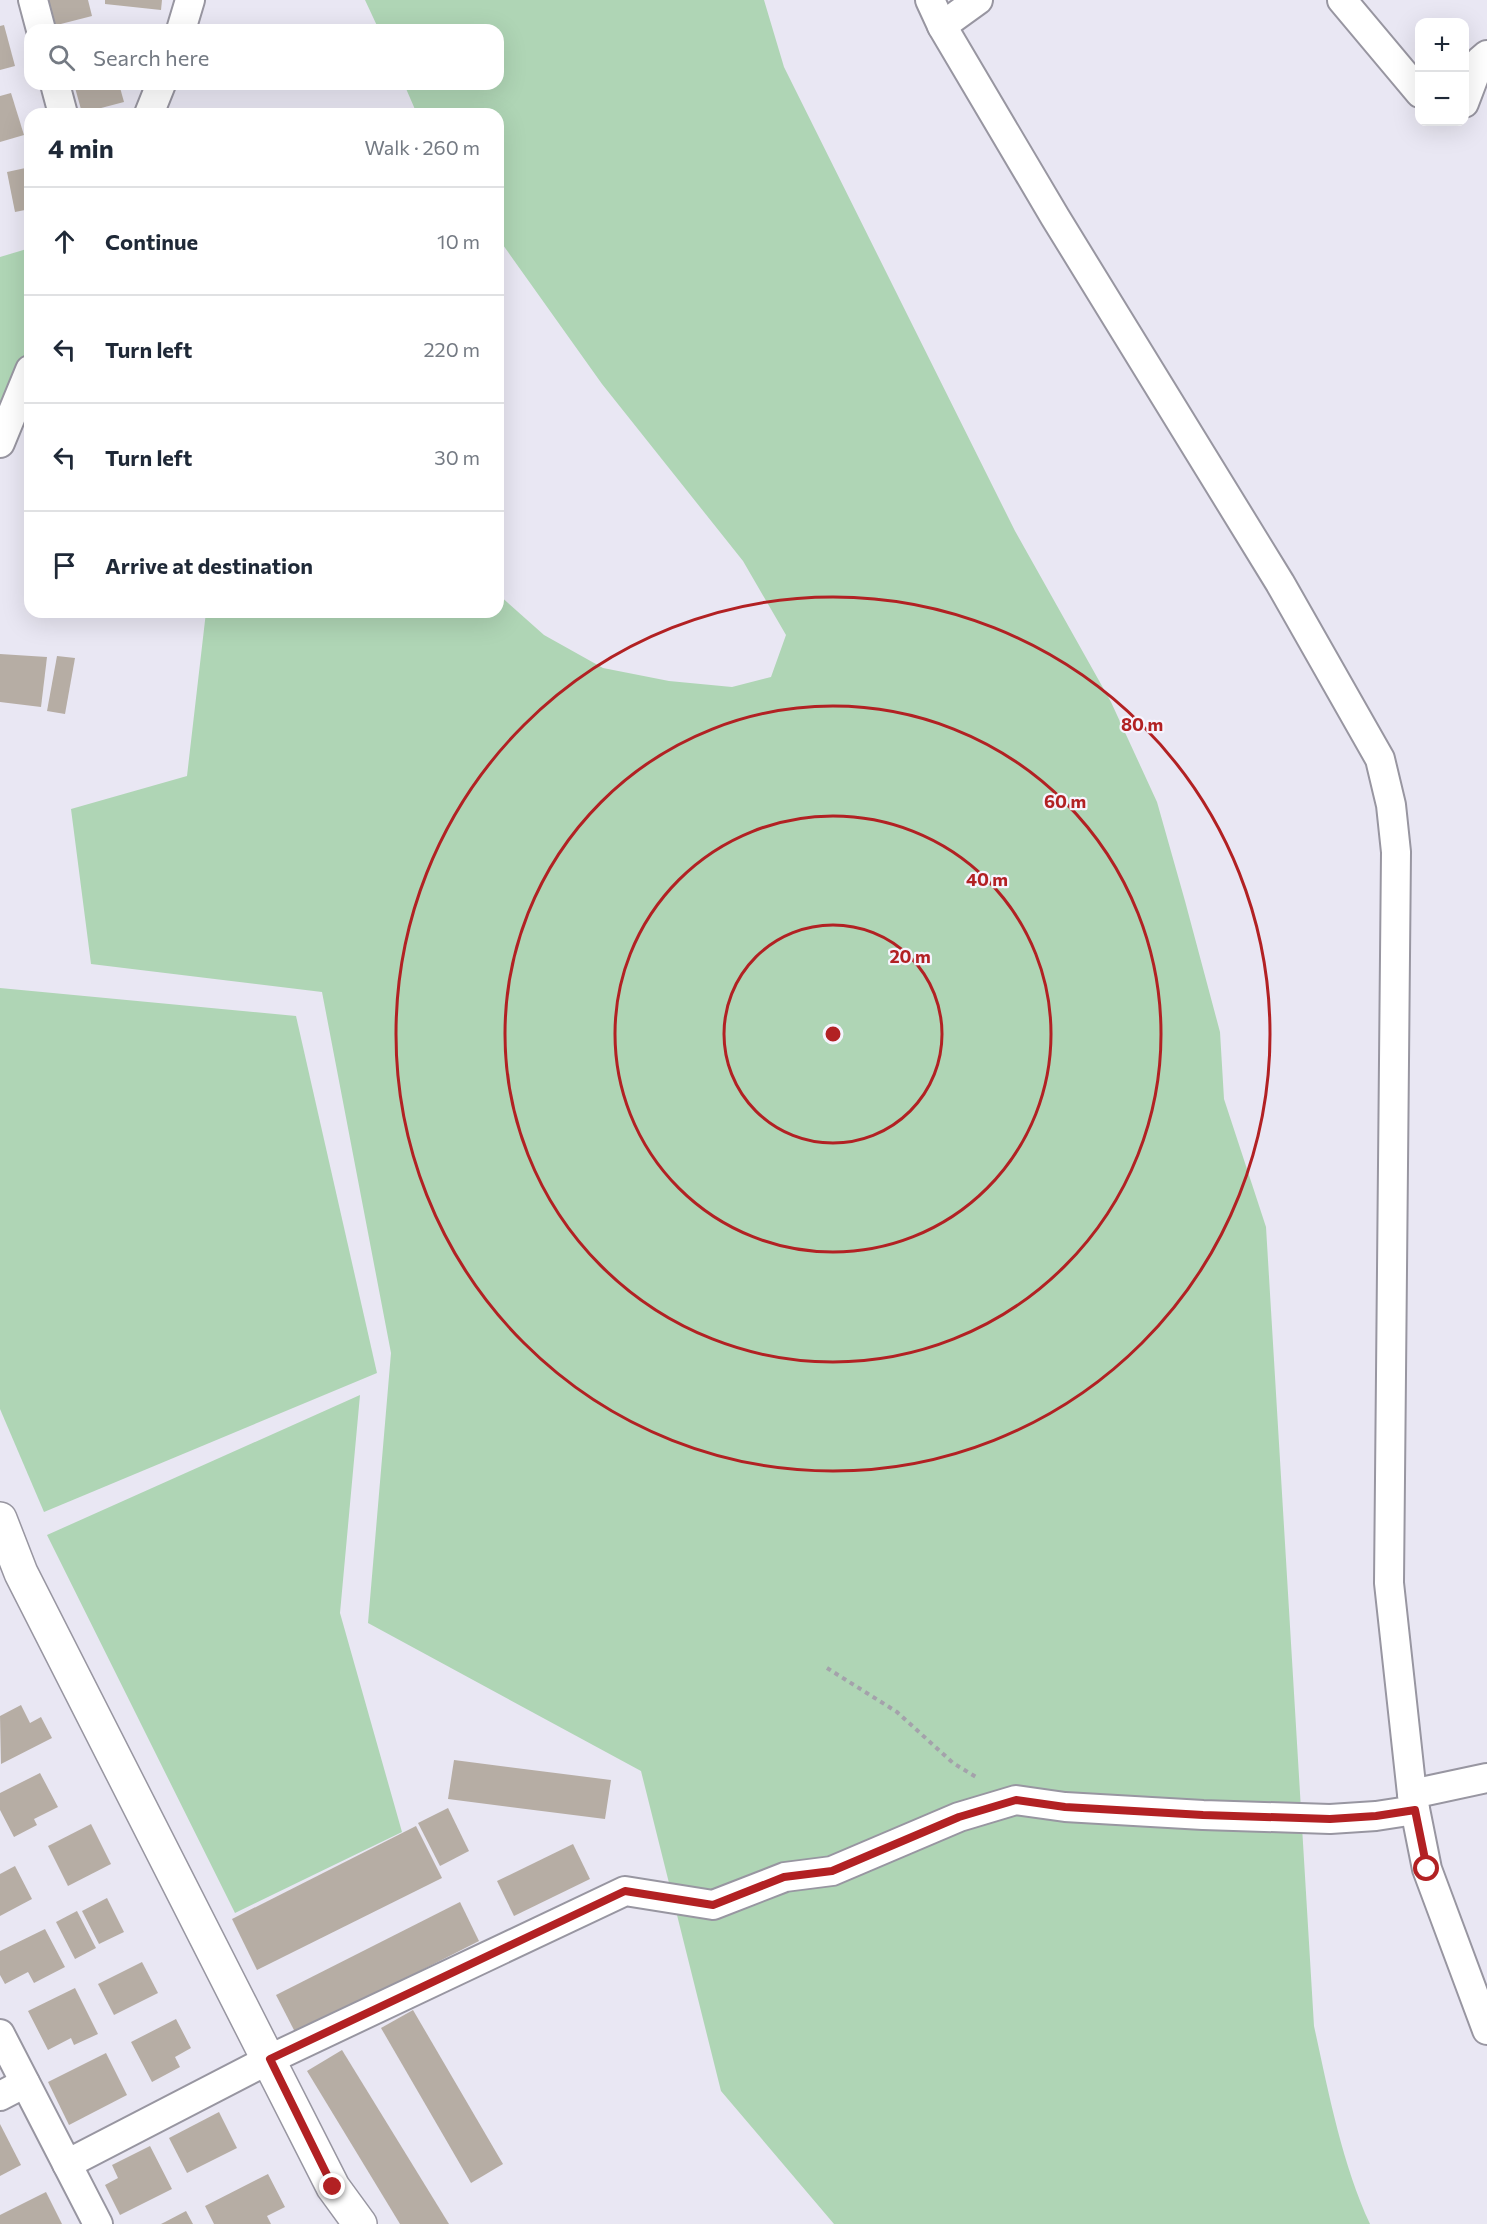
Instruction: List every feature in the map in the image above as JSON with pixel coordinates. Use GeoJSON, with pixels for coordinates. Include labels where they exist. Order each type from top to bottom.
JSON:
{"type":"FeatureCollection","features":[{"type":"Feature","properties":{"kind":"street"},"geometry":{"type":"LineString","coordinates":[[33,0],[39,24]]}},
{"type":"Feature","properties":{"kind":"street"},"geometry":{"type":"LineString","coordinates":[[183,24],[190,0]]}},
{"type":"Feature","properties":{"kind":"street"},"geometry":{"type":"LineString","coordinates":[[930,0],[942,26],[1055,217],[1281,584],[1380,759],[1391,805],[1396,852],[1389,1583],[1413,1802],[1427,1869],[1487,2030]]}},
{"type":"Feature","properties":{"kind":"street"},"geometry":{"type":"LineString","coordinates":[[942,26],[978,0]]}},
{"type":"Feature","properties":{"kind":"street"},"geometry":{"type":"LineString","coordinates":[[1342,0],[1415,88]]}},
{"type":"Feature","properties":{"kind":"street"},"geometry":{"type":"LineString","coordinates":[[1469,91],[1480,61],[1487,55]]}},
{"type":"Feature","properties":{"kind":"street"},"geometry":{"type":"LineString","coordinates":[[57,90],[61,108]]}},
{"type":"Feature","properties":{"kind":"street"},"geometry":{"type":"LineString","coordinates":[[151,108],[159,90]]}},
{"type":"Feature","properties":{"kind":"street"},"geometry":{"type":"LineString","coordinates":[[1469,106],[1487,109]]}},
{"type":"Feature","properties":{"kind":"street"},"geometry":{"type":"LineString","coordinates":[[0,443],[24,385]]}},
{"type":"Feature","properties":{"kind":"street"},"geometry":{"type":"LineString","coordinates":[[0,1519],[11,1578],[270,2059],[333,2187],[360,2224]]}},
{"type":"Feature","properties":{"kind":"street"},"geometry":{"type":"LineString","coordinates":[[67,2164],[270,2059],[625,1891],[713,1905],[784,1877],[832,1871],[959,1817],[1016,1800],[1065,1807],[1330,1819],[1376,1816],[1487,1778]]}},
{"type":"Feature","properties":{"kind":"street"},"geometry":{"type":"LineString","coordinates":[[0,2034],[98,2224]]}},
{"type":"Feature","properties":{"kind":"street"},"geometry":{"type":"LineString","coordinates":[[0,2096],[26,2083]]}},
{"type":"Feature","properties":{"kind":"path"},"geometry":{"type":"LineString","coordinates":[[827,1668],[897,1712],[953,1763],[1016,1800]]}},
{"type":"Feature","properties":{"kind":"green space"},"geometry":{"type":"Polygon","coordinates":[[[365,0],[764,0],[784,67],[1015,531],[1111,702],[1157,802],[1220,1032],[1224,1099],[1266,1227],[1314,2026],[1330,2101],[1351,2177],[1370,2224],[834,2224],[721,2091],[641,1771],[368,1623],[391,1353],[322,992],[91,964],[71,809],[187,776],[205,618],[504,618],[504,599],[544,635],[603,668],[669,681],[732,687],[771,677],[786,635],[743,561],[602,384],[504,246],[504,108],[414,108],[407,90],[504,90],[504,24],[376,24],[365,0]]]}},
{"type":"Feature","properties":{"kind":"green space"},"geometry":{"type":"Polygon","coordinates":[[[24,250],[24,363],[0,425],[0,257],[24,250]]]}},
{"type":"Feature","properties":{"kind":"green space"},"geometry":{"type":"Polygon","coordinates":[[[0,988],[296,1016],[377,1373],[44,1512],[0,1409],[0,988]]]}},
{"type":"Feature","properties":{"kind":"green space"},"geometry":{"type":"Polygon","coordinates":[[[360,1395],[340,1613],[402,1832],[235,1913],[47,1535],[360,1395]]]}},
{"type":"Feature","properties":{"kind":"building"},"geometry":{"type":"Polygon","coordinates":[[[46,0],[88,0],[92,16],[52,24],[46,0]]]}},
{"type":"Feature","properties":{"kind":"building"},"geometry":{"type":"Polygon","coordinates":[[[105,0],[162,0],[161,10],[105,4],[105,0]]]}},
{"type":"Feature","properties":{"kind":"building"},"geometry":{"type":"Polygon","coordinates":[[[4,25],[15,66],[0,70],[0,26],[4,25]]]}},
{"type":"Feature","properties":{"kind":"building"},"geometry":{"type":"Polygon","coordinates":[[[76,90],[121,90],[124,102],[101,108],[81,108],[76,90]]]}},
{"type":"Feature","properties":{"kind":"building"},"geometry":{"type":"Polygon","coordinates":[[[11,93],[24,135],[0,142],[0,96],[11,93]]]}},
{"type":"Feature","properties":{"kind":"building"},"geometry":{"type":"Polygon","coordinates":[[[24,168],[24,210],[15,212],[7,172],[24,168]]]}},
{"type":"Feature","properties":{"kind":"building"},"geometry":{"type":"Polygon","coordinates":[[[0,654],[47,657],[41,707],[0,702],[0,654]]]}},
{"type":"Feature","properties":{"kind":"building"},"geometry":{"type":"Polygon","coordinates":[[[57,656],[75,658],[65,714],[47,711],[57,656]]]}},
{"type":"Feature","properties":{"kind":"building"},"geometry":{"type":"Polygon","coordinates":[[[21,1705],[30,1723],[41,1717],[52,1738],[1,1764],[0,1716],[21,1705]]]}},
{"type":"Feature","properties":{"kind":"building"},"geometry":{"type":"Polygon","coordinates":[[[454,1760],[611,1780],[605,1819],[448,1799],[454,1760]]]}},
{"type":"Feature","properties":{"kind":"building"},"geometry":{"type":"Polygon","coordinates":[[[40,1773],[58,1807],[34,1819],[37,1825],[14,1837],[0,1810],[0,1793],[40,1773]]]}},
{"type":"Feature","properties":{"kind":"building"},"geometry":{"type":"Polygon","coordinates":[[[448,1808],[469,1851],[440,1866],[418,1823],[448,1808]]]}},
{"type":"Feature","properties":{"kind":"building"},"geometry":{"type":"Polygon","coordinates":[[[91,1824],[111,1864],[68,1886],[48,1846],[91,1824]]]}},
{"type":"Feature","properties":{"kind":"building"},"geometry":{"type":"Polygon","coordinates":[[[416,1826],[442,1878],[257,1970],[232,1919],[416,1826]]]}},
{"type":"Feature","properties":{"kind":"building"},"geometry":{"type":"Polygon","coordinates":[[[573,1844],[590,1879],[514,1916],[497,1881],[573,1844]]]}},
{"type":"Feature","properties":{"kind":"building"},"geometry":{"type":"Polygon","coordinates":[[[15,1866],[32,1899],[0,1916],[0,1874],[15,1866]]]}},
{"type":"Feature","properties":{"kind":"building"},"geometry":{"type":"Polygon","coordinates":[[[107,1898],[124,1932],[99,1944],[82,1911],[107,1898]]]}},
{"type":"Feature","properties":{"kind":"building"},"geometry":{"type":"Polygon","coordinates":[[[460,1902],[479,1941],[296,2034],[276,1995],[460,1902]]]}},
{"type":"Feature","properties":{"kind":"building"},"geometry":{"type":"Polygon","coordinates":[[[77,1911],[96,1948],[75,1959],[56,1922],[77,1911]]]}},
{"type":"Feature","properties":{"kind":"building"},"geometry":{"type":"Polygon","coordinates":[[[45,1929],[65,1967],[34,1983],[28,1972],[5,1984],[0,1975],[0,1951],[45,1929]]]}},
{"type":"Feature","properties":{"kind":"building"},"geometry":{"type":"Polygon","coordinates":[[[142,1962],[158,1993],[114,2015],[98,1984],[142,1962]]]}},
{"type":"Feature","properties":{"kind":"building"},"geometry":{"type":"Polygon","coordinates":[[[75,1988],[98,2034],[74,2045],[71,2038],[48,2050],[28,2011],[75,1988]]]}},
{"type":"Feature","properties":{"kind":"building"},"geometry":{"type":"Polygon","coordinates":[[[413,2010],[503,2164],[471,2183],[381,2028],[413,2010]]]}},
{"type":"Feature","properties":{"kind":"building"},"geometry":{"type":"Polygon","coordinates":[[[176,2019],[191,2048],[175,2057],[180,2067],[152,2082],[131,2042],[176,2019]]]}},
{"type":"Feature","properties":{"kind":"building"},"geometry":{"type":"Polygon","coordinates":[[[342,2050],[449,2224],[400,2224],[307,2071],[342,2050]]]}},
{"type":"Feature","properties":{"kind":"building"},"geometry":{"type":"Polygon","coordinates":[[[106,2053],[127,2095],[69,2125],[48,2082],[106,2053]]]}},
{"type":"Feature","properties":{"kind":"building"},"geometry":{"type":"Polygon","coordinates":[[[219,2112],[237,2148],[187,2173],[169,2138],[219,2112]]]}},
{"type":"Feature","properties":{"kind":"building"},"geometry":{"type":"Polygon","coordinates":[[[0,2124],[21,2165],[0,2176],[0,2124]]]}},
{"type":"Feature","properties":{"kind":"building"},"geometry":{"type":"Polygon","coordinates":[[[150,2146],[172,2189],[120,2215],[105,2185],[118,2178],[112,2165],[150,2146]]]}},
{"type":"Feature","properties":{"kind":"building"},"geometry":{"type":"Polygon","coordinates":[[[268,2174],[285,2207],[267,2216],[271,2224],[214,2224],[205,2206],[268,2174]]]}},
{"type":"Feature","properties":{"kind":"building"},"geometry":{"type":"Polygon","coordinates":[[[46,2192],[62,2224],[0,2224],[0,2215],[46,2192]]]}},
{"type":"Feature","properties":{"kind":"building"},"geometry":{"type":"Polygon","coordinates":[[[186,2211],[193,2224],[161,2224],[165,2222],[186,2211]]]}},
{"type":"Feature","properties":{"kind":"route"},"geometry":{"type":"LineString","coordinates":[[333,2187],[270,2059],[625,1891],[713,1905],[784,1877],[832,1871],[959,1817],[1016,1800],[1065,1807],[1330,1819],[1376,1816],[1415,1810],[1427,1869]]}}]}
